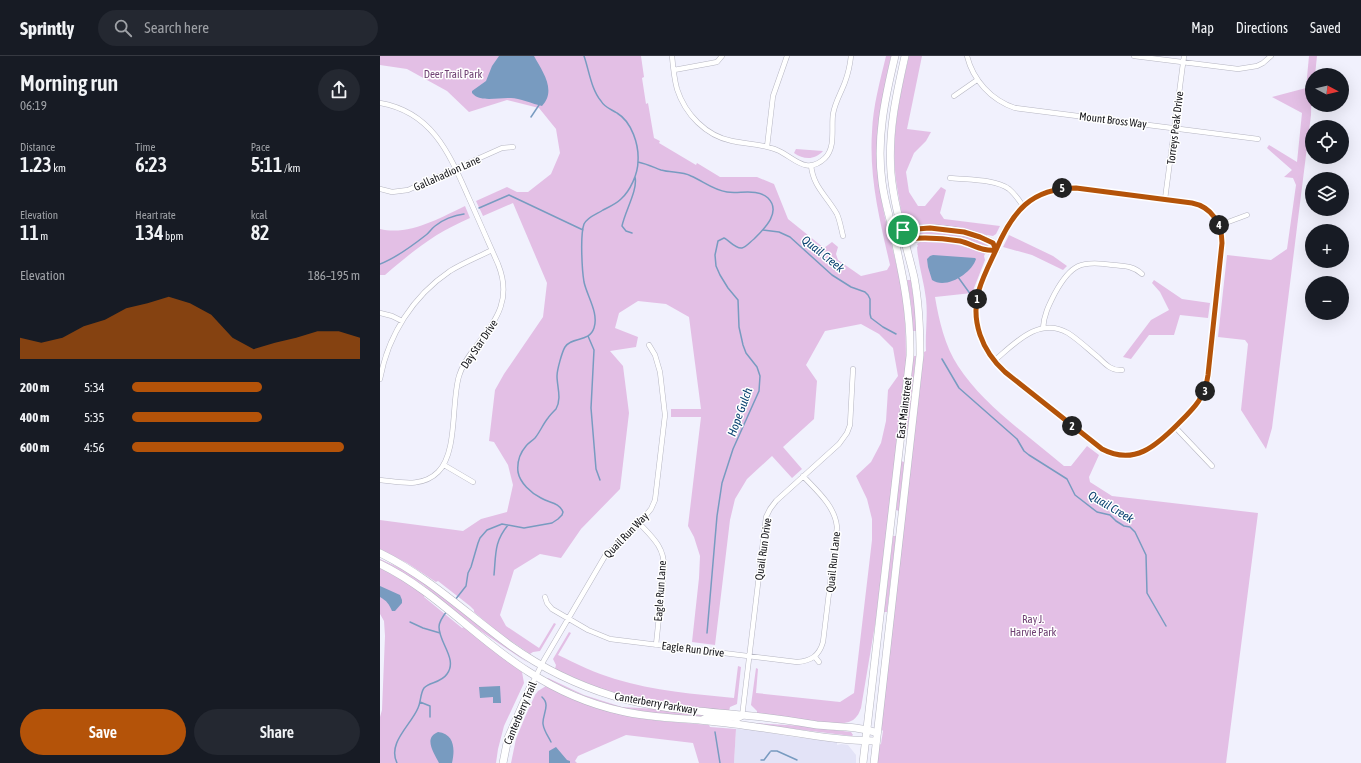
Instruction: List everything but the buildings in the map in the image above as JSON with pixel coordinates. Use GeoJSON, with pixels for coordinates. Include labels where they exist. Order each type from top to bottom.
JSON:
{"type":"FeatureCollection","features":[{"type":"Feature","properties":{"kind":"main road","name":"East Mainstreet"},"geometry":{"type":"LineString","coordinates":[[863,763],[910,356],[910,330],[907,299],[882,184],[880,148],[884,107],[895,56]]}},
{"type":"Feature","properties":{"kind":"main road","name":"East Mainstreet"},"geometry":{"type":"LineString","coordinates":[[874,763],[919,361],[920,334],[918,305],[915,283],[894,190],[890,148],[894,110],[905,56]]}},
{"type":"Feature","properties":{"kind":"main road"},"geometry":{"type":"LineString","coordinates":[[930,228],[964,232],[993,243],[996,250],[988,251],[969,244],[950,240],[931,238],[905,240],[894,237],[903,230],[930,228]]}},
{"type":"Feature","properties":{"kind":"main road","name":"Canterberry Parkway"},"geometry":{"type":"LineString","coordinates":[[380,553],[413,571],[444,593],[511,646],[541,665],[577,683],[620,698],[658,706],[867,729],[877,733]]}},
{"type":"Feature","properties":{"kind":"main road","name":"Canterberry Parkway"},"geometry":{"type":"LineString","coordinates":[[380,564],[412,582],[439,602],[502,654],[536,676],[577,697],[613,709],[642,714],[876,741]]}},
{"type":"Feature","properties":{"kind":"main road","name":"Canterberry Trail"},"geometry":{"type":"LineString","coordinates":[[503,763],[508,738],[530,688]]}},
{"type":"Feature","properties":{"kind":"street"},"geometry":{"type":"LineString","coordinates":[[672,56],[678,90],[685,107],[706,129],[728,141],[767,147],[783,153],[798,163],[811,165],[825,158],[831,148],[834,108],[846,79],[852,56]]}},
{"type":"Feature","properties":{"kind":"street"},"geometry":{"type":"LineString","coordinates":[[674,70],[712,64],[717,62],[722,56]]}},
{"type":"Feature","properties":{"kind":"street"},"geometry":{"type":"LineString","coordinates":[[767,147],[773,96],[787,56]]}},
{"type":"Feature","properties":{"kind":"street"},"geometry":{"type":"LineString","coordinates":[[954,96],[977,80],[967,56]]}},
{"type":"Feature","properties":{"kind":"street"},"geometry":{"type":"LineString","coordinates":[[1134,56],[1238,69],[1261,65],[1271,56]]}},
{"type":"Feature","properties":{"kind":"street","name":"Torreys Peak Drive"},"geometry":{"type":"LineString","coordinates":[[1165,199],[1184,56]]}},
{"type":"Feature","properties":{"kind":"street","name":"Mount Bross Way"},"geometry":{"type":"LineString","coordinates":[[977,80],[993,96],[1015,108],[1258,139]]}},
{"type":"Feature","properties":{"kind":"street","name":"Day Star Drive"},"geometry":{"type":"LineString","coordinates":[[380,103],[393,106],[408,113],[423,123],[439,140],[450,156],[492,250],[502,276],[504,291],[502,303],[496,320],[467,359],[459,375],[450,448],[444,464],[435,476],[419,483],[380,480]]}},
{"type":"Feature","properties":{"kind":"street","name":"Gallahadion Lane"},"geometry":{"type":"LineString","coordinates":[[380,189],[392,192],[406,191],[502,148],[514,147]]}},
{"type":"Feature","properties":{"kind":"street"},"geometry":{"type":"LineString","coordinates":[[811,165],[816,183],[837,216],[842,236]]}},
{"type":"Feature","properties":{"kind":"street"},"geometry":{"type":"LineString","coordinates":[[950,178],[988,182],[1001,185],[1012,192],[1023,206]]}},
{"type":"Feature","properties":{"kind":"street"},"geometry":{"type":"LineString","coordinates":[[1076,188],[1192,203],[1211,212],[1220,226],[1222,243],[1208,375],[1205,390],[1198,404],[1157,444],[1141,452],[1123,455],[1106,451],[1087,439],[1005,372],[987,352],[976,322],[979,290],[1006,227],[1023,206],[1031,200],[1058,189],[1076,188]]}},
{"type":"Feature","properties":{"kind":"street"},"geometry":{"type":"LineString","coordinates":[[1220,226],[1247,215]]}},
{"type":"Feature","properties":{"kind":"street"},"geometry":{"type":"LineString","coordinates":[[380,379],[388,349],[402,321],[417,300],[439,279],[461,265],[492,250]]}},
{"type":"Feature","properties":{"kind":"street"},"geometry":{"type":"LineString","coordinates":[[1043,328],[1045,314],[1052,298],[1063,279],[1076,267],[1090,263],[1099,263],[1132,267],[1142,274]]}},
{"type":"Feature","properties":{"kind":"street"},"geometry":{"type":"LineString","coordinates":[[380,313],[392,316],[402,321]]}},
{"type":"Feature","properties":{"kind":"street"},"geometry":{"type":"LineString","coordinates":[[994,361],[1025,335],[1043,328],[1052,328],[1066,332],[1111,368],[1122,370]]}},
{"type":"Feature","properties":{"kind":"street","name":"Quail Run Way"},"geometry":{"type":"LineString","coordinates":[[541,665],[605,556],[649,511],[656,498],[665,418],[660,372],[655,355],[649,345]]}},
{"type":"Feature","properties":{"kind":"street","name":"Quail Run Drive"},"geometry":{"type":"LineString","coordinates":[[743,715],[766,517],[776,501],[839,444],[847,434],[850,420],[854,369]]}},
{"type":"Feature","properties":{"kind":"street"},"geometry":{"type":"LineString","coordinates":[[1175,427],[1212,466]]}},
{"type":"Feature","properties":{"kind":"street"},"geometry":{"type":"LineString","coordinates":[[444,464],[473,482]]}},
{"type":"Feature","properties":{"kind":"street","name":"Quail Run Lane"},"geometry":{"type":"LineString","coordinates":[[804,476],[830,507],[836,523],[823,642],[815,657]]}},
{"type":"Feature","properties":{"kind":"street","name":"Eagle Run Lane"},"geometry":{"type":"LineString","coordinates":[[638,522],[660,546],[664,560],[656,645]]}},
{"type":"Feature","properties":{"kind":"street","name":"Eagle Run Drive"},"geometry":{"type":"LineString","coordinates":[[545,597],[550,607],[595,633],[610,639],[797,662],[815,657]]}},
{"type":"Feature","properties":{"kind":"street"},"geometry":{"type":"LineString","coordinates":[[815,657],[819,662]]}},
{"type":"Feature","properties":{"kind":"street","name":"Canterberry Trail"},"geometry":{"type":"LineString","coordinates":[[530,688],[541,665]]}},
{"type":"Feature","properties":{"kind":"street"},"geometry":{"type":"LineString","coordinates":[[699,720],[707,716],[739,719],[742,718],[743,715]]}},
{"type":"Feature","properties":{"kind":"shaded area"},"geometry":{"type":"Polygon","coordinates":[[[736,729],[754,730],[794,737],[837,742],[837,745],[848,745],[856,755],[856,763],[734,763],[736,729]]]}},
{"type":"Feature","properties":{"kind":"green space","name":"Deer Trail Park"},"geometry":{"type":"Polygon","coordinates":[[[380,56],[641,56],[644,77],[642,78],[646,104],[648,103],[654,138],[660,141],[659,143],[696,165],[697,163],[720,177],[757,177],[774,184],[788,219],[824,248],[832,242],[838,247],[836,254],[838,260],[861,276],[887,270],[890,265],[876,199],[872,166],[872,149],[873,122],[877,94],[886,56],[891,56],[877,134],[877,161],[882,205],[903,298],[906,361],[876,619],[861,708],[858,715],[853,720],[839,724],[757,714],[757,711],[751,705],[756,668],[758,669],[756,693],[840,702],[854,693],[872,540],[872,519],[867,499],[856,476],[871,462],[881,443],[886,421],[888,390],[898,376],[893,348],[879,334],[861,324],[825,331],[806,365],[817,381],[814,419],[783,447],[802,469],[792,478],[772,456],[747,479],[735,499],[730,520],[715,645],[692,642],[700,556],[694,537],[688,526],[701,417],[671,417],[671,409],[701,409],[689,317],[666,304],[638,301],[619,313],[615,328],[638,337],[636,347],[610,351],[623,366],[629,413],[620,489],[581,529],[561,558],[540,554],[514,570],[500,615],[506,626],[539,648],[554,623],[556,624],[540,651],[530,654],[499,633],[474,612],[470,606],[438,581],[436,582],[407,563],[380,549],[380,520],[463,531],[481,519],[507,512],[513,485],[508,465],[494,442],[489,441],[495,390],[504,374],[543,317],[547,283],[513,203],[483,216],[476,201],[507,187],[517,192],[528,192],[551,174],[560,153],[556,129],[539,108],[507,100],[469,112],[447,91],[407,69],[380,65],[380,56]]]}},
{"type":"Feature","properties":{"kind":"green space"},"geometry":{"type":"Polygon","coordinates":[[[909,56],[922,56],[907,129],[931,132],[926,141],[914,153],[906,172],[909,192],[918,206],[925,206],[941,187],[946,190],[940,213],[944,219],[1000,226],[996,234],[993,236],[929,225],[912,226],[905,223],[902,216],[895,175],[894,158],[898,107],[909,56]]]}},
{"type":"Feature","properties":{"kind":"green space"},"geometry":{"type":"Polygon","coordinates":[[[1309,56],[1317,56],[1316,68],[1308,68],[1309,56]]]}},
{"type":"Feature","properties":{"kind":"green space"},"geometry":{"type":"Polygon","coordinates":[[[1305,88],[1305,112],[1311,112],[1310,120],[1305,120],[1305,163],[1272,428],[1266,449],[1241,410],[1248,344],[1245,340],[1218,337],[1227,255],[1271,260],[1287,249],[1296,185],[1293,178],[1284,177],[1292,170],[1267,148],[1269,145],[1297,162],[1302,113],[1272,97],[1305,88]]]}},
{"type":"Feature","properties":{"kind":"green space"},"geometry":{"type":"Polygon","coordinates":[[[796,149],[823,151],[816,156],[805,158],[794,153],[796,149]]]}},
{"type":"Feature","properties":{"kind":"green space"},"geometry":{"type":"Polygon","coordinates":[[[465,206],[470,218],[435,236],[415,250],[385,275],[380,275],[380,229],[391,231],[413,228],[424,225],[465,206]]]}},
{"type":"Feature","properties":{"kind":"green space"},"geometry":{"type":"Polygon","coordinates":[[[935,231],[973,238],[988,244],[988,246],[913,236],[913,234],[918,232],[935,231]]]}},
{"type":"Feature","properties":{"kind":"green space"},"geometry":{"type":"Polygon","coordinates":[[[1009,235],[1053,256],[1067,266],[1063,270],[1032,255],[1003,247],[1009,235]]]}},
{"type":"Feature","properties":{"kind":"green space","name":"Ray J. Harvie Park"},"geometry":{"type":"Polygon","coordinates":[[[926,241],[956,244],[985,254],[985,260],[972,293],[935,297],[938,315],[946,342],[958,366],[980,394],[1007,419],[1064,466],[1071,466],[1087,446],[1099,455],[1089,477],[1090,482],[1112,496],[1258,513],[1226,763],[877,763],[879,745],[881,744],[883,731],[881,729],[924,352],[926,351],[926,299],[917,244],[926,241]]]}},
{"type":"Feature","properties":{"kind":"green space"},"geometry":{"type":"Polygon","coordinates":[[[907,280],[911,280],[917,331],[913,331],[907,280]]]}},
{"type":"Feature","properties":{"kind":"green space"},"geometry":{"type":"Polygon","coordinates":[[[1154,280],[1182,299],[1210,303],[1208,318],[1180,315],[1174,335],[1149,335],[1131,359],[1123,357],[1151,320],[1169,310],[1160,292],[1152,283],[1154,280]]]}},
{"type":"Feature","properties":{"kind":"green space"},"geometry":{"type":"Polygon","coordinates":[[[913,356],[916,356],[908,430],[905,430],[913,356]]]}},
{"type":"Feature","properties":{"kind":"green space"},"geometry":{"type":"Polygon","coordinates":[[[901,461],[904,462],[899,511],[896,510],[901,461]]]}},
{"type":"Feature","properties":{"kind":"green space"},"geometry":{"type":"Polygon","coordinates":[[[893,536],[896,536],[887,612],[884,612],[893,536]]]}},
{"type":"Feature","properties":{"kind":"green space"},"geometry":{"type":"Polygon","coordinates":[[[380,559],[413,574],[528,663],[479,630],[423,585],[380,561],[380,559]]]}},
{"type":"Feature","properties":{"kind":"green space"},"geometry":{"type":"Polygon","coordinates":[[[380,568],[425,595],[424,597],[462,628],[464,627],[522,672],[524,683],[504,726],[496,763],[380,763],[380,717],[382,710],[385,636],[384,621],[380,614],[380,568]]]}},
{"type":"Feature","properties":{"kind":"green space"},"geometry":{"type":"Polygon","coordinates":[[[569,632],[571,633],[558,655],[600,674],[615,679],[674,692],[734,698],[738,666],[741,667],[737,704],[730,707],[729,711],[680,706],[632,698],[602,689],[574,678],[555,669],[556,665],[553,659],[569,632]]]}},
{"type":"Feature","properties":{"kind":"green space"},"geometry":{"type":"Polygon","coordinates":[[[548,678],[584,695],[622,707],[656,709],[731,718],[666,714],[627,709],[586,697],[547,679],[548,678]]]}},
{"type":"Feature","properties":{"kind":"green space"},"geometry":{"type":"Polygon","coordinates":[[[546,686],[588,705],[626,716],[736,729],[734,763],[699,763],[693,743],[626,735],[578,756],[575,761],[577,763],[511,763],[516,739],[535,695],[546,686]]]}},
{"type":"Feature","properties":{"kind":"green space"},"geometry":{"type":"Polygon","coordinates":[[[754,723],[803,726],[851,732],[853,735],[852,736],[754,723]]]}},
{"type":"Feature","properties":{"kind":"water"},"geometry":{"type":"Polygon","coordinates":[[[499,56],[534,56],[544,74],[548,87],[548,94],[542,106],[514,98],[485,99],[475,96],[472,93],[472,91],[486,81],[492,66],[499,56]]]}},
{"type":"Feature","properties":{"kind":"water"},"geometry":{"type":"Polygon","coordinates":[[[933,255],[976,259],[969,270],[958,278],[944,283],[938,283],[932,280],[928,267],[927,259],[933,255]]]}},
{"type":"Feature","properties":{"kind":"water"},"geometry":{"type":"Polygon","coordinates":[[[380,586],[400,595],[402,603],[395,611],[392,611],[388,603],[380,597],[380,586]]]}},
{"type":"Feature","properties":{"kind":"water"},"geometry":{"type":"Polygon","coordinates":[[[500,686],[501,703],[493,703],[493,697],[480,698],[479,687],[500,686]]]}},
{"type":"Feature","properties":{"kind":"water"},"geometry":{"type":"Polygon","coordinates":[[[438,732],[444,733],[451,739],[453,748],[452,763],[439,763],[431,746],[431,738],[438,732]]]}},
{"type":"Feature","properties":{"kind":"water"},"geometry":{"type":"Polygon","coordinates":[[[556,747],[567,760],[570,761],[570,763],[549,763],[549,751],[556,747]]]}},
{"type":"Feature","properties":{"kind":"waterway"},"geometry":{"type":"LineString","coordinates":[[455,600],[466,586],[468,573],[478,543],[480,538],[487,530],[502,524],[524,528],[552,523],[558,519],[563,512],[559,506],[537,496],[526,487],[519,476],[519,462],[524,449],[535,438],[546,420],[558,405],[559,397],[557,373],[565,347],[572,342],[588,336],[592,333],[594,328],[594,311],[583,277],[582,244],[584,224],[590,218],[615,204],[624,196],[635,177],[638,166],[638,155],[634,134],[627,122],[617,113],[604,105],[598,96],[584,56]]}},
{"type":"Feature","properties":{"kind":"waterway"},"geometry":{"type":"LineString","coordinates":[[531,117],[539,105]]}},
{"type":"Feature","properties":{"kind":"waterway","name":"Hope Gulch"},"geometry":{"type":"LineString","coordinates":[[638,162],[669,172],[688,174],[722,191],[759,193],[768,198],[772,203],[773,209],[767,225],[746,246],[739,248],[724,238],[718,241],[715,255],[716,266],[720,275],[738,300],[739,327],[743,345],[746,353],[757,367],[760,376],[759,391],[733,449],[722,483],[717,516],[707,633]]}},
{"type":"Feature","properties":{"kind":"waterway"},"geometry":{"type":"LineString","coordinates":[[632,233],[626,231],[622,226],[635,188],[635,177]]}},
{"type":"Feature","properties":{"kind":"waterway"},"geometry":{"type":"LineString","coordinates":[[479,208],[509,195],[583,230]]}},
{"type":"Feature","properties":{"kind":"waterway"},"geometry":{"type":"LineString","coordinates":[[380,264],[410,247],[441,222],[464,214]]}},
{"type":"Feature","properties":{"kind":"waterway","name":"Quail Creek"},"geometry":{"type":"LineString","coordinates":[[763,230],[779,232],[790,237],[832,275],[851,287],[865,292],[870,299],[871,318],[896,334]]}},
{"type":"Feature","properties":{"kind":"waterway"},"geometry":{"type":"LineString","coordinates":[[958,277],[971,295]]}},
{"type":"Feature","properties":{"kind":"waterway"},"geometry":{"type":"LineString","coordinates":[[588,336],[594,350],[591,408],[596,469],[600,480]]}},
{"type":"Feature","properties":{"kind":"waterway","name":"Quail Creek"},"geometry":{"type":"LineString","coordinates":[[942,359],[959,388],[1017,439],[1024,451],[1067,479],[1075,495],[1097,512],[1110,515],[1116,521],[1124,526],[1130,527],[1135,532],[1146,555],[1147,593],[1166,626]]}},
{"type":"Feature","properties":{"kind":"waterway"},"geometry":{"type":"LineString","coordinates":[[494,575],[498,543],[503,531],[508,525]]}},
{"type":"Feature","properties":{"kind":"waterway"},"geometry":{"type":"LineString","coordinates":[[397,763],[395,756],[397,741],[415,714],[424,688],[444,677],[450,668],[449,657],[439,627],[440,621],[447,611]]}},
{"type":"Feature","properties":{"kind":"waterway"},"geometry":{"type":"LineString","coordinates":[[410,622],[440,633]]}},
{"type":"Feature","properties":{"kind":"waterway"},"geometry":{"type":"LineString","coordinates":[[542,697],[546,703],[543,724],[551,742]]}},
{"type":"Feature","properties":{"kind":"waterway"},"geometry":{"type":"LineString","coordinates":[[420,702],[430,706],[430,717]]}},
{"type":"Feature","properties":{"kind":"waterway","name":"Hope Gulch"},"geometry":{"type":"LineString","coordinates":[[715,732],[720,763]]}},
{"type":"Feature","properties":{"kind":"waterway"},"geometry":{"type":"LineString","coordinates":[[771,751],[777,751],[797,760]]}},
{"type":"Feature","properties":{"kind":"waterway"},"geometry":{"type":"LineString","coordinates":[[761,760],[764,760],[770,752]]}},
{"type":"Feature","properties":{"kind":"route"},"geometry":{"type":"LineString","coordinates":[[903,230],[894,237],[905,240],[920,238],[955,240],[988,251],[996,250],[981,285],[976,302],[976,322],[987,352],[1005,372],[1102,449],[1115,454],[1126,455],[1137,454],[1150,448],[1157,444],[1175,427],[1196,406],[1201,398],[1206,387],[1208,375],[1222,243],[1221,228],[1211,212],[1204,207],[1192,203],[1068,188],[1058,189],[1038,196],[1023,206],[1006,227],[996,250],[993,243],[964,232],[930,228],[903,230]]}}]}
